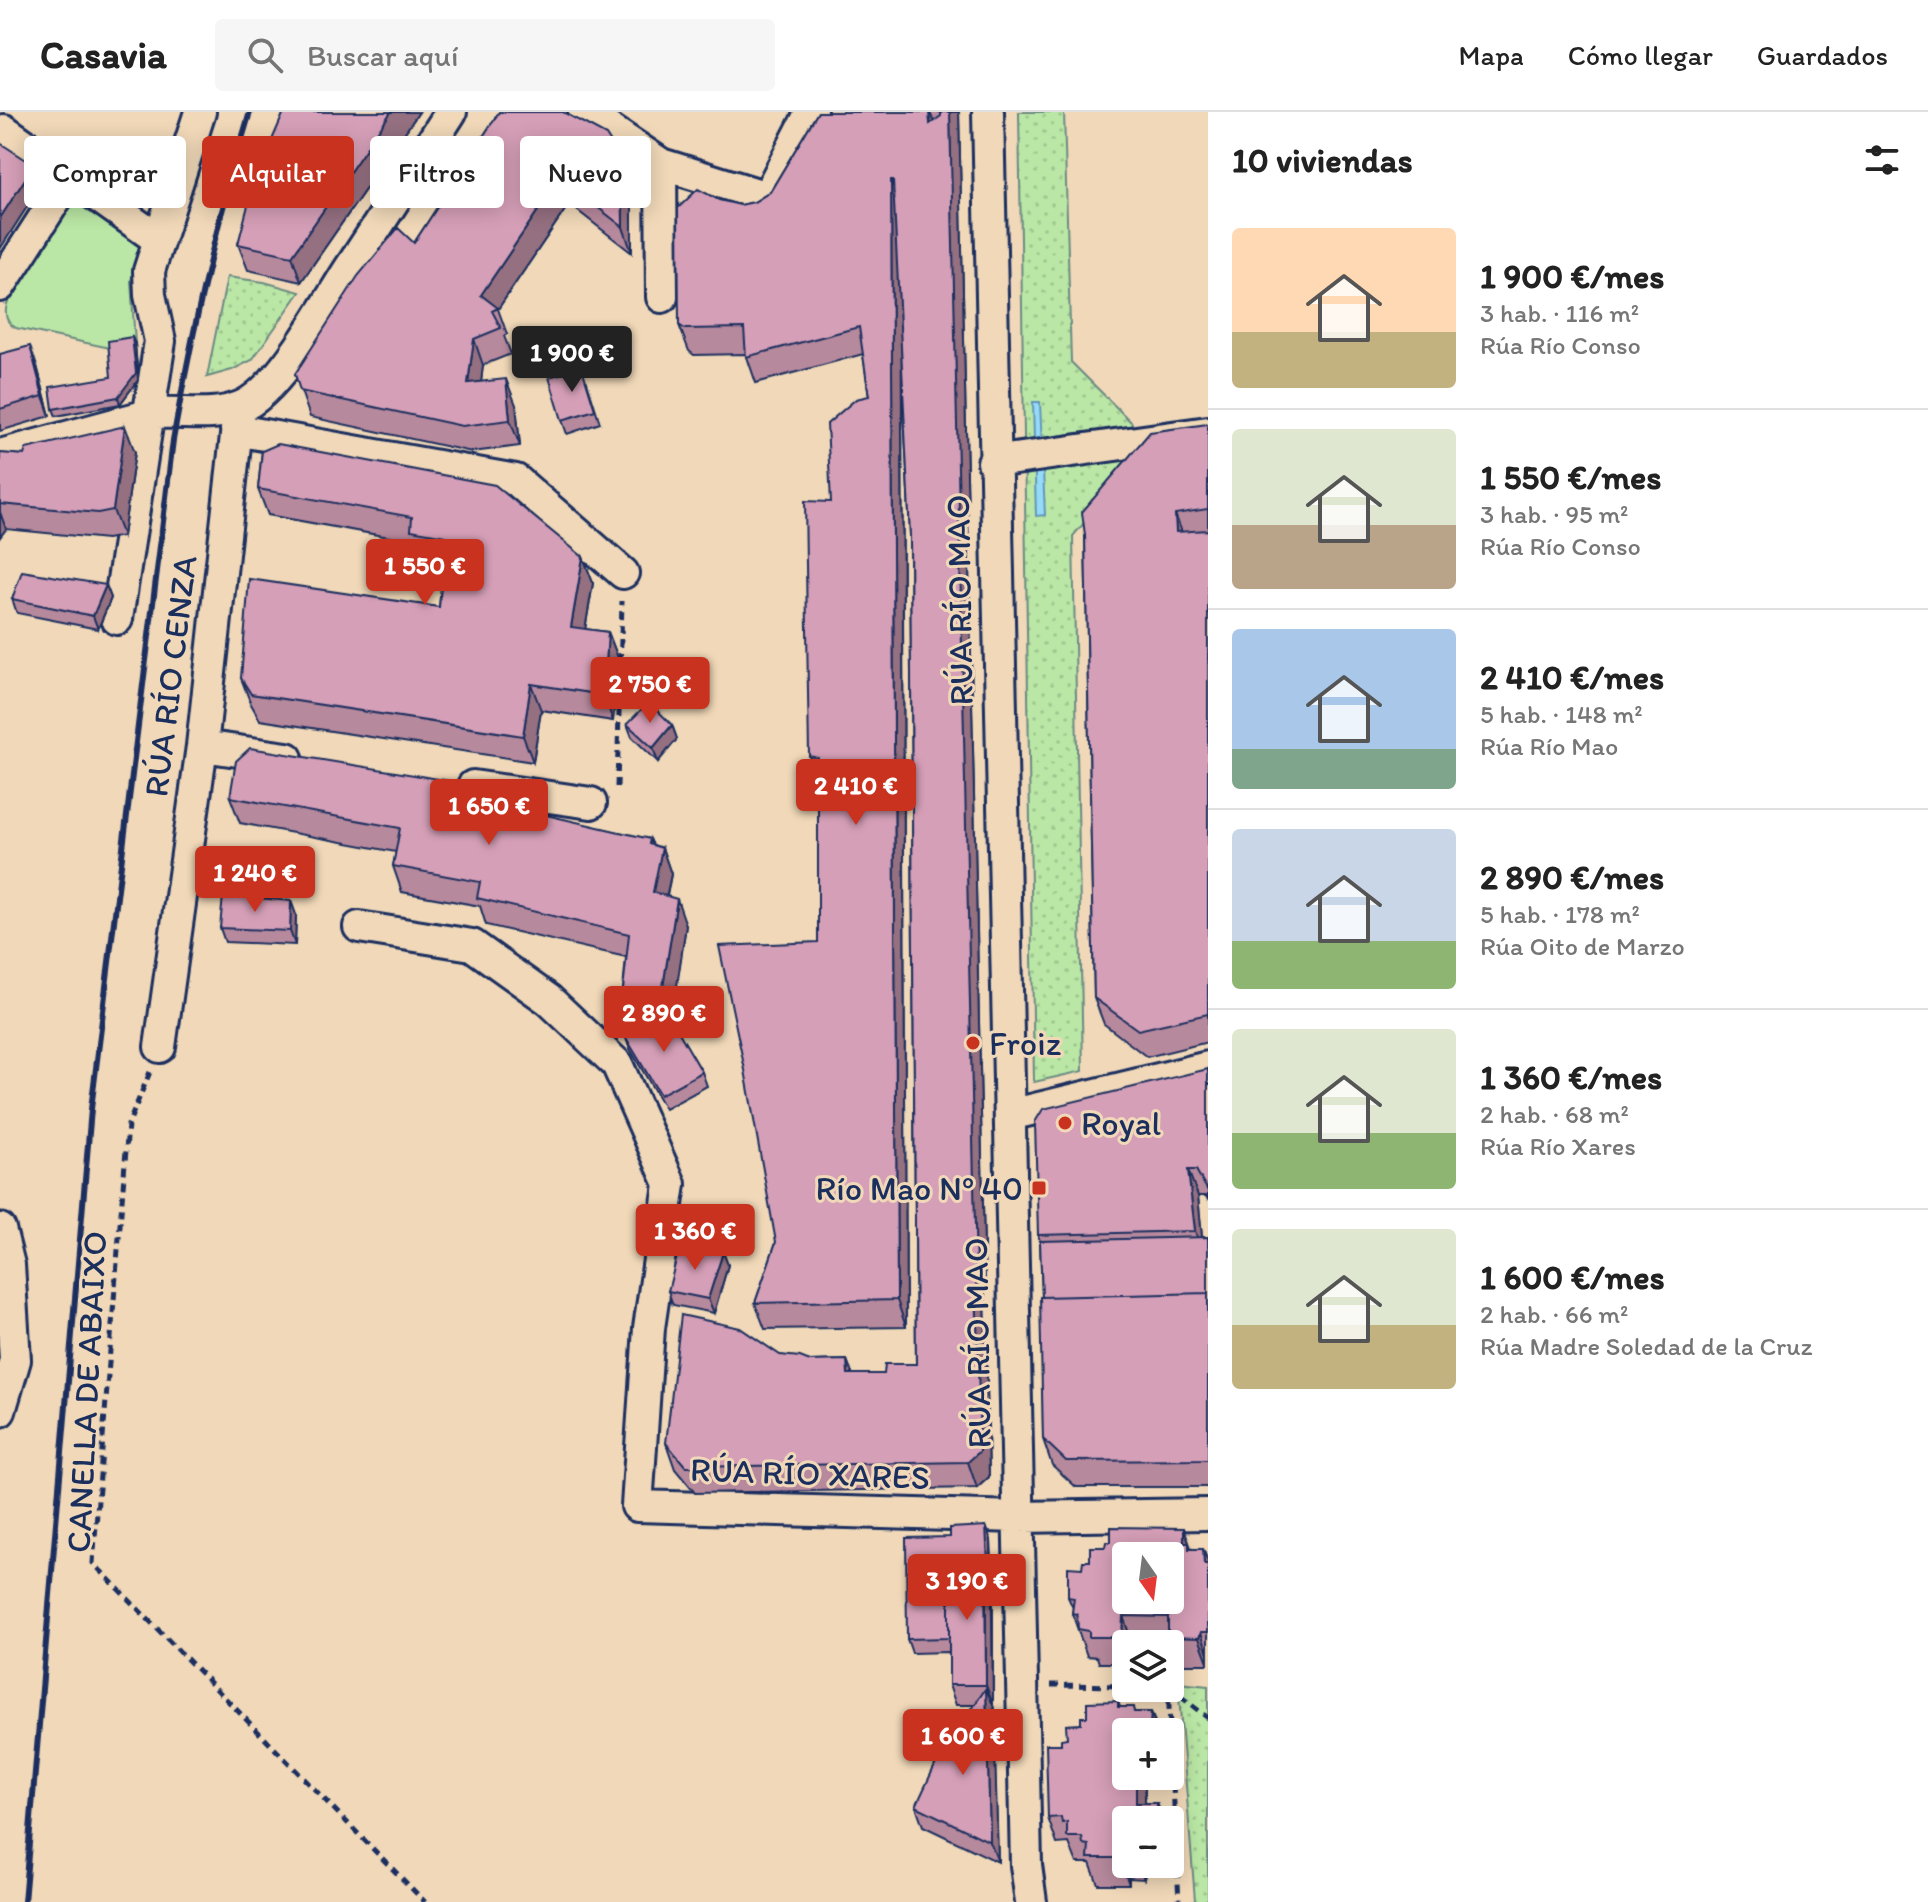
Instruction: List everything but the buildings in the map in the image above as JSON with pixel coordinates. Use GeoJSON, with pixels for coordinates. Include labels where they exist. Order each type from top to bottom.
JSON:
{"type":"FeatureCollection","features":[{"type":"Feature","properties":{"kind":"street"},"geometry":{"type":"LineString","coordinates":[[117,619],[160,341],[150,295],[149,271],[200,112]]}},
{"type":"Feature","properties":{"kind":"street"},"geometry":{"type":"LineString","coordinates":[[237,419],[290,360],[451,112]]}},
{"type":"Feature","properties":{"kind":"street"},"geometry":{"type":"LineString","coordinates":[[584,112],[661,164],[767,197],[811,112]]}},
{"type":"Feature","properties":{"kind":"street","name":"RÚA RÍO MAO"},"geometry":{"type":"LineString","coordinates":[[988,112],[993,462],[1026,1865],[1031,1902]]}},
{"type":"Feature","properties":{"kind":"street"},"geometry":{"type":"LineString","coordinates":[[4,130],[24,144]]}},
{"type":"Feature","properties":{"kind":"street"},"geometry":{"type":"LineString","coordinates":[[661,164],[662,297]]}},
{"type":"Feature","properties":{"kind":"street"},"geometry":{"type":"LineString","coordinates":[[0,286],[50,208]]}},
{"type":"Feature","properties":{"kind":"street"},"geometry":{"type":"LineString","coordinates":[[114,208],[159,240]]}},
{"type":"Feature","properties":{"kind":"street"},"geometry":{"type":"LineString","coordinates":[[0,455],[148,415],[168,412],[237,419],[516,480],[623,573]]}},
{"type":"Feature","properties":{"kind":"street","name":"RÚA RÍO CENZA"},"geometry":{"type":"LineString","coordinates":[[160,1047],[202,746],[237,419]]}},
{"type":"Feature","properties":{"kind":"street"},"geometry":{"type":"LineString","coordinates":[[993,462],[1208,432]]}},
{"type":"Feature","properties":{"kind":"street"},"geometry":{"type":"LineString","coordinates":[[202,746],[311,762]]}},
{"type":"Feature","properties":{"kind":"street"},"geometry":{"type":"LineString","coordinates":[[451,783],[604,796]]}},
{"type":"Feature","properties":{"kind":"street","name":"RÚA RÍO XARES"},"geometry":{"type":"LineString","coordinates":[[359,927],[472,945],[549,1000],[617,1064],[670,1184],[649,1328],[637,1506],[1019,1517],[1208,1514]]}},
{"type":"Feature","properties":{"kind":"street"},"geometry":{"type":"LineString","coordinates":[[1010,1115],[1208,1067]]}},
{"type":"Feature","properties":{"kind":"street"},"geometry":{"type":"LineString","coordinates":[[0,1229],[9,1265],[6,1313],[15,1360],[0,1411]]}},
{"type":"Feature","properties":{"kind":"path"},"geometry":{"type":"LineString","coordinates":[[604,796],[623,573]]}},
{"type":"Feature","properties":{"kind":"path","name":"CANELLA DE ABAIXO"},"geometry":{"type":"LineString","coordinates":[[160,1047],[128,1125],[93,1563],[425,1902]]}},
{"type":"Feature","properties":{"kind":"path"},"geometry":{"type":"LineString","coordinates":[[1023,1685],[1112,1686]]}},
{"type":"Feature","properties":{"kind":"path"},"geometry":{"type":"LineString","coordinates":[[1184,1700],[1208,1718]]}},
{"type":"Feature","properties":{"kind":"path"},"geometry":{"type":"LineString","coordinates":[[1170,1702],[1179,1902]]}},
{"type":"Feature","properties":{"kind":"green space"},"geometry":{"type":"Polygon","coordinates":[[[1019,112],[1064,112],[1071,362],[1132,423],[1133,465],[1073,536],[1083,1071],[1034,1082],[1019,112]]]}},
{"type":"Feature","properties":{"kind":"green space"},"geometry":{"type":"Polygon","coordinates":[[[69,208],[92,208],[139,242],[140,255],[131,280],[135,344],[110,348],[16,328],[7,318],[7,304],[69,208]]]}},
{"type":"Feature","properties":{"kind":"green space"},"geometry":{"type":"Polygon","coordinates":[[[227,277],[264,282],[300,292],[252,360],[207,377],[227,277]]]}},
{"type":"Feature","properties":{"kind":"green space"},"geometry":{"type":"Polygon","coordinates":[[[1184,1684],[1208,1686],[1208,1902],[1189,1902],[1195,1900],[1184,1760],[1184,1718],[1181,1718],[1179,1702],[1184,1702],[1184,1684]]]}},
{"type":"Feature","properties":{"kind":"water"},"geometry":{"type":"Polygon","coordinates":[[[1033,402],[1040,402],[1045,515],[1036,516],[1033,402]]]}},
{"type":"Feature","properties":{"kind":"railway"},"geometry":{"type":"LineString","coordinates":[[24,1902],[91,1109],[173,440],[206,275],[250,112]]}},
{"type":"Feature","properties":{"kind":"place","name":"Froiz"},"geometry":{"type":"Point","coordinates":[973,1043]}},
{"type":"Feature","properties":{"kind":"place","name":"Royal"},"geometry":{"type":"Point","coordinates":[1065,1123]}},
{"type":"Feature","properties":{"kind":"place","name":"Río Mao Nº 40"},"geometry":{"type":"Point","coordinates":[1039,1188]}}]}
